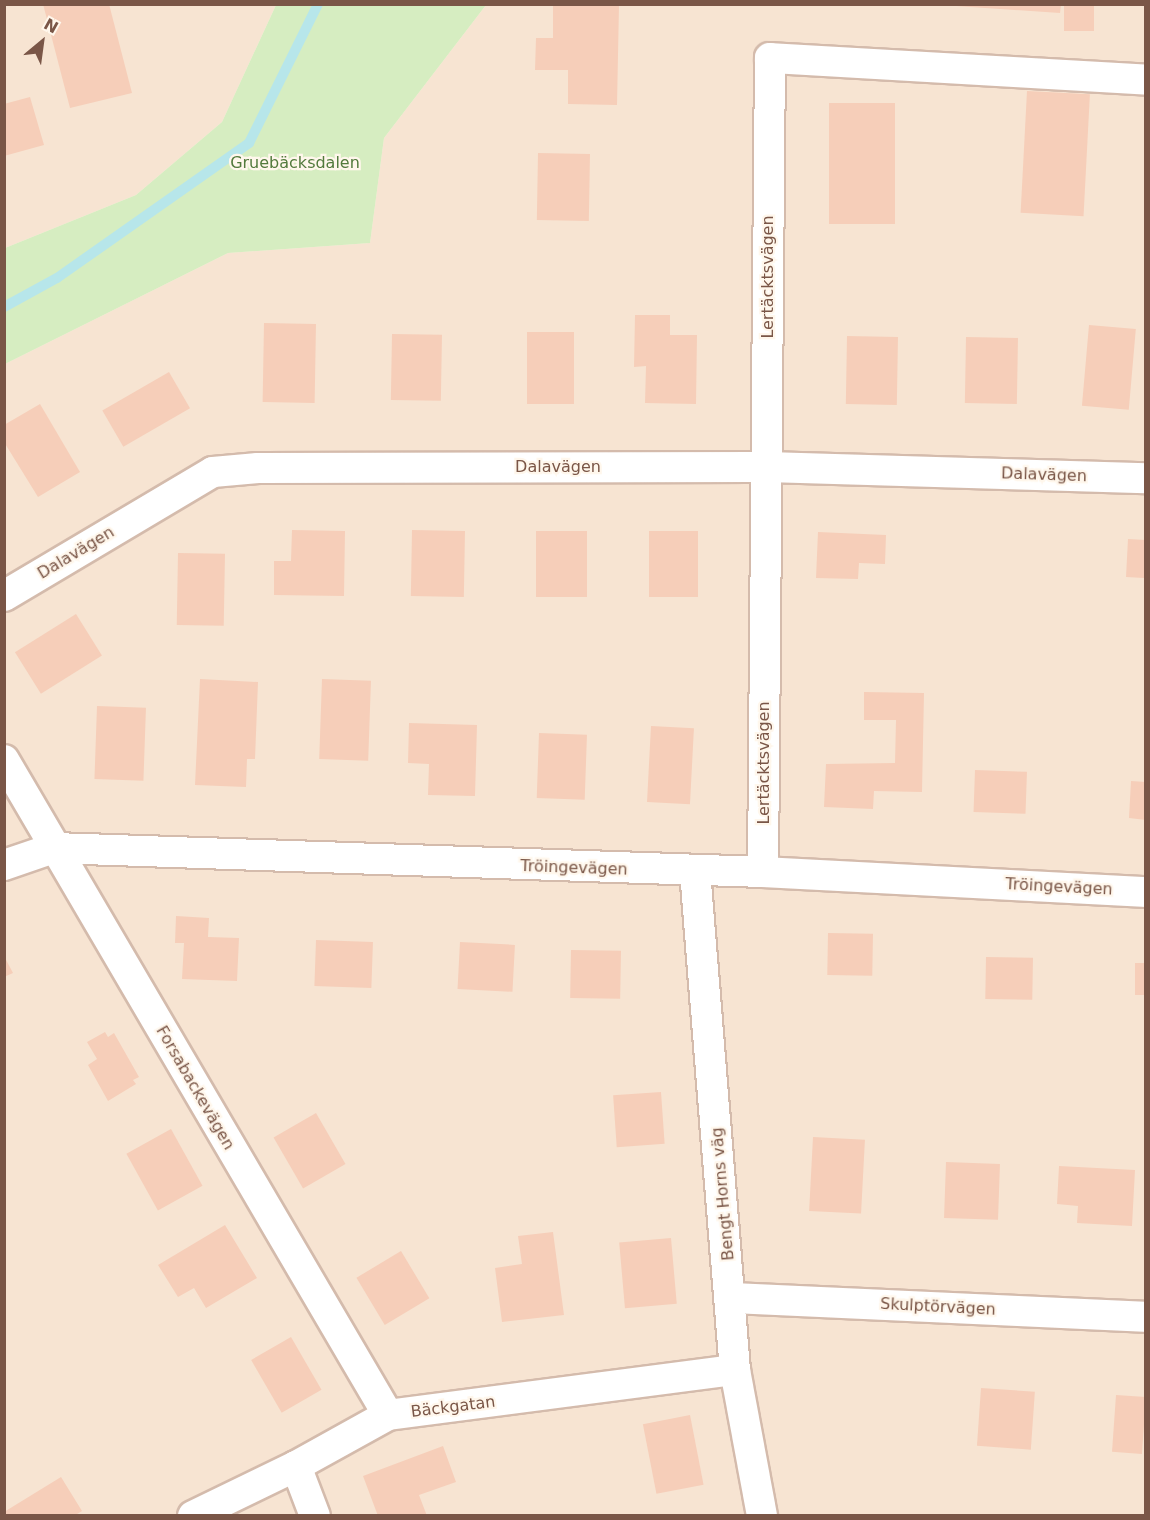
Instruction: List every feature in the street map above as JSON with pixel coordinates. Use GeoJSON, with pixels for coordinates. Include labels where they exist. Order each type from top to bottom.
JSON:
{"type":"FeatureCollection","features":[{"type":"Feature","properties":{"kind":"street","name":"Lertäcktsvägen"},"geometry":{"type":"LineString","coordinates":[[763,872],[770,58],[1146,80]]}},
{"type":"Feature","properties":{"kind":"street","name":"Dalavägen"},"geometry":{"type":"LineString","coordinates":[[4,596],[213,472],[258,468],[766,467],[1146,478]]}},
{"type":"Feature","properties":{"kind":"street","name":"Forsabackevägen"},"geometry":{"type":"LineString","coordinates":[[4,759],[54,848],[388,1415]]}},
{"type":"Feature","properties":{"kind":"street","name":"Tröingevägen"},"geometry":{"type":"LineString","coordinates":[[4,865],[54,848],[763,872],[1146,892]]}},
{"type":"Feature","properties":{"kind":"street","name":"Bengt Horns väg"},"geometry":{"type":"LineString","coordinates":[[695,871],[735,1370],[762,1515]]}},
{"type":"Feature","properties":{"kind":"street","name":"Skulptörvägen"},"geometry":{"type":"LineString","coordinates":[[731,1298],[1146,1317]]}},
{"type":"Feature","properties":{"kind":"street","name":"Bäckgatan"},"geometry":{"type":"LineString","coordinates":[[193,1515],[296,1466],[388,1415],[735,1370]]}},
{"type":"Feature","properties":{"kind":"street"},"geometry":{"type":"LineString","coordinates":[[296,1466],[315,1515]]}},
{"type":"Feature","properties":{"kind":"shaded area"},"geometry":{"type":"Polygon","coordinates":[[[5,5],[276,5],[222,122],[136,195],[5,248],[5,5]]]}},
{"type":"Feature","properties":{"kind":"shaded area"},"geometry":{"type":"Polygon","coordinates":[[[486,5],[1145,5],[1145,1515],[5,1516],[5,364],[228,253],[370,243],[384,138],[486,5]]]}},
{"type":"Feature","properties":{"kind":"green space","name":"Gruebäcksdalen"},"geometry":{"type":"Polygon","coordinates":[[[276,5],[486,5],[384,138],[370,243],[228,253],[5,364],[5,248],[136,195],[222,122],[276,5]]]}},
{"type":"Feature","properties":{"kind":"building"},"geometry":{"type":"Polygon","coordinates":[[[43,4],[109,4],[132,93],[70,108],[43,4]]]}},
{"type":"Feature","properties":{"kind":"building"},"geometry":{"type":"Polygon","coordinates":[[[553,4],[619,5],[617,105],[568,104],[568,70],[535,70],[536,38],[553,38],[553,4]]]}},
{"type":"Feature","properties":{"kind":"building"},"geometry":{"type":"Polygon","coordinates":[[[927,4],[1061,4],[1060,13],[927,4]]]}},
{"type":"Feature","properties":{"kind":"building"},"geometry":{"type":"Polygon","coordinates":[[[1064,4],[1094,4],[1094,31],[1064,31],[1064,4]]]}},
{"type":"Feature","properties":{"kind":"building"},"geometry":{"type":"Polygon","coordinates":[[[1027,91],[1090,94],[1084,216],[1021,213],[1027,91]]]}},
{"type":"Feature","properties":{"kind":"building"},"geometry":{"type":"Polygon","coordinates":[[[30,97],[44,145],[4,156],[4,104],[30,97]]]}},
{"type":"Feature","properties":{"kind":"building"},"geometry":{"type":"Polygon","coordinates":[[[829,103],[895,103],[895,224],[829,224],[829,103]]]}},
{"type":"Feature","properties":{"kind":"building"},"geometry":{"type":"Polygon","coordinates":[[[538,153],[590,154],[589,221],[537,220],[538,153]]]}},
{"type":"Feature","properties":{"kind":"building"},"geometry":{"type":"Polygon","coordinates":[[[635,315],[670,315],[670,335],[697,335],[696,404],[645,403],[646,366],[634,367],[635,315]]]}},
{"type":"Feature","properties":{"kind":"building"},"geometry":{"type":"Polygon","coordinates":[[[264,323],[316,324],[315,403],[263,402],[264,323]]]}},
{"type":"Feature","properties":{"kind":"building"},"geometry":{"type":"Polygon","coordinates":[[[1089,325],[1136,329],[1129,410],[1082,406],[1089,325]]]}},
{"type":"Feature","properties":{"kind":"building"},"geometry":{"type":"Polygon","coordinates":[[[527,332],[574,332],[574,404],[527,404],[527,332]]]}},
{"type":"Feature","properties":{"kind":"building"},"geometry":{"type":"Polygon","coordinates":[[[392,334],[442,335],[441,401],[391,400],[392,334]]]}},
{"type":"Feature","properties":{"kind":"building"},"geometry":{"type":"Polygon","coordinates":[[[847,336],[898,337],[897,405],[846,404],[847,336]]]}},
{"type":"Feature","properties":{"kind":"building"},"geometry":{"type":"Polygon","coordinates":[[[966,337],[1018,338],[1017,404],[965,403],[966,337]]]}},
{"type":"Feature","properties":{"kind":"building"},"geometry":{"type":"Polygon","coordinates":[[[169,372],[190,408],[123,447],[102,410],[169,372]]]}},
{"type":"Feature","properties":{"kind":"building"},"geometry":{"type":"Polygon","coordinates":[[[40,404],[80,472],[38,497],[4,442],[4,425],[40,404]]]}},
{"type":"Feature","properties":{"kind":"building"},"geometry":{"type":"Polygon","coordinates":[[[292,530],[345,531],[344,596],[274,595],[274,561],[291,561],[292,530]]]}},
{"type":"Feature","properties":{"kind":"building"},"geometry":{"type":"Polygon","coordinates":[[[412,530],[465,531],[464,597],[411,596],[412,530]]]}},
{"type":"Feature","properties":{"kind":"building"},"geometry":{"type":"Polygon","coordinates":[[[536,531],[587,531],[587,597],[536,597],[536,531]]]}},
{"type":"Feature","properties":{"kind":"building"},"geometry":{"type":"Polygon","coordinates":[[[649,531],[698,531],[698,597],[649,597],[649,531]]]}},
{"type":"Feature","properties":{"kind":"building"},"geometry":{"type":"Polygon","coordinates":[[[818,532],[886,535],[885,564],[859,563],[858,579],[816,578],[818,532]]]}},
{"type":"Feature","properties":{"kind":"building"},"geometry":{"type":"Polygon","coordinates":[[[1128,539],[1146,540],[1144,578],[1126,577],[1128,539]]]}},
{"type":"Feature","properties":{"kind":"building"},"geometry":{"type":"Polygon","coordinates":[[[178,553],[225,554],[224,626],[177,625],[178,553]]]}},
{"type":"Feature","properties":{"kind":"building"},"geometry":{"type":"Polygon","coordinates":[[[76,614],[102,656],[41,694],[15,652],[76,614]]]}},
{"type":"Feature","properties":{"kind":"building"},"geometry":{"type":"Polygon","coordinates":[[[200,679],[258,682],[255,759],[247,759],[246,787],[195,785],[200,679]]]}},
{"type":"Feature","properties":{"kind":"building"},"geometry":{"type":"Polygon","coordinates":[[[322,679],[371,681],[368,761],[319,759],[322,679]]]}},
{"type":"Feature","properties":{"kind":"building"},"geometry":{"type":"Polygon","coordinates":[[[864,692],[924,693],[922,792],[874,791],[873,809],[824,807],[826,764],[895,763],[896,720],[864,720],[864,692]]]}},
{"type":"Feature","properties":{"kind":"building"},"geometry":{"type":"Polygon","coordinates":[[[97,706],[146,708],[143,781],[94,779],[97,706]]]}},
{"type":"Feature","properties":{"kind":"building"},"geometry":{"type":"Polygon","coordinates":[[[409,723],[477,725],[475,796],[428,795],[429,764],[408,763],[409,723]]]}},
{"type":"Feature","properties":{"kind":"building"},"geometry":{"type":"Polygon","coordinates":[[[651,726],[694,728],[690,804],[647,802],[651,726]]]}},
{"type":"Feature","properties":{"kind":"building"},"geometry":{"type":"Polygon","coordinates":[[[539,733],[587,735],[585,800],[537,798],[539,733]]]}},
{"type":"Feature","properties":{"kind":"building"},"geometry":{"type":"Polygon","coordinates":[[[975,770],[1027,772],[1026,814],[974,812],[975,770]]]}},
{"type":"Feature","properties":{"kind":"building"},"geometry":{"type":"Polygon","coordinates":[[[1131,781],[1146,782],[1146,820],[1129,818],[1131,781]]]}},
{"type":"Feature","properties":{"kind":"building"},"geometry":{"type":"Polygon","coordinates":[[[176,916],[209,918],[208,937],[239,938],[237,981],[182,979],[184,943],[175,943],[176,916]]]}},
{"type":"Feature","properties":{"kind":"building"},"geometry":{"type":"Polygon","coordinates":[[[828,933],[873,934],[872,976],[827,975],[828,933]]]}},
{"type":"Feature","properties":{"kind":"building"},"geometry":{"type":"Polygon","coordinates":[[[316,940],[373,942],[371,988],[314,986],[316,940]]]}},
{"type":"Feature","properties":{"kind":"building"},"geometry":{"type":"Polygon","coordinates":[[[460,942],[515,945],[512,992],[458,989],[460,942]]]}},
{"type":"Feature","properties":{"kind":"building"},"geometry":{"type":"Polygon","coordinates":[[[571,950],[621,951],[620,999],[570,998],[571,950]]]}},
{"type":"Feature","properties":{"kind":"building"},"geometry":{"type":"Polygon","coordinates":[[[4,956],[13,973],[4,977],[4,956]]]}},
{"type":"Feature","properties":{"kind":"building"},"geometry":{"type":"Polygon","coordinates":[[[986,957],[1033,958],[1032,1000],[985,999],[986,957]]]}},
{"type":"Feature","properties":{"kind":"building"},"geometry":{"type":"Polygon","coordinates":[[[1135,963],[1146,963],[1146,995],[1135,995],[1135,963]]]}},
{"type":"Feature","properties":{"kind":"building"},"geometry":{"type":"Polygon","coordinates":[[[105,1032],[108,1037],[114,1033],[139,1077],[133,1080],[136,1084],[108,1101],[88,1065],[97,1059],[87,1042],[105,1032]]]}},
{"type":"Feature","properties":{"kind":"building"},"geometry":{"type":"Polygon","coordinates":[[[661,1092],[665,1144],[617,1147],[613,1095],[661,1092]]]}},
{"type":"Feature","properties":{"kind":"building"},"geometry":{"type":"Polygon","coordinates":[[[316,1113],[346,1164],[303,1189],[274,1138],[316,1113]]]}},
{"type":"Feature","properties":{"kind":"building"},"geometry":{"type":"Polygon","coordinates":[[[171,1129],[203,1186],[158,1211],[126,1154],[171,1129]]]}},
{"type":"Feature","properties":{"kind":"building"},"geometry":{"type":"Polygon","coordinates":[[[813,1137],[865,1140],[861,1214],[809,1211],[813,1137]]]}},
{"type":"Feature","properties":{"kind":"building"},"geometry":{"type":"Polygon","coordinates":[[[946,1162],[1000,1164],[998,1220],[944,1218],[946,1162]]]}},
{"type":"Feature","properties":{"kind":"building"},"geometry":{"type":"Polygon","coordinates":[[[1059,1166],[1135,1170],[1132,1226],[1077,1223],[1078,1206],[1057,1204],[1059,1166]]]}},
{"type":"Feature","properties":{"kind":"building"},"geometry":{"type":"Polygon","coordinates":[[[225,1225],[257,1278],[206,1308],[194,1288],[178,1297],[158,1265],[225,1225]]]}},
{"type":"Feature","properties":{"kind":"building"},"geometry":{"type":"Polygon","coordinates":[[[553,1232],[564,1315],[502,1322],[495,1268],[522,1264],[518,1236],[553,1232]]]}},
{"type":"Feature","properties":{"kind":"building"},"geometry":{"type":"Polygon","coordinates":[[[671,1238],[677,1304],[625,1308],[619,1243],[671,1238]]]}},
{"type":"Feature","properties":{"kind":"building"},"geometry":{"type":"Polygon","coordinates":[[[401,1251],[429,1298],[385,1325],[356,1278],[401,1251]]]}},
{"type":"Feature","properties":{"kind":"building"},"geometry":{"type":"Polygon","coordinates":[[[291,1337],[322,1390],[282,1413],[251,1360],[291,1337]]]}},
{"type":"Feature","properties":{"kind":"building"},"geometry":{"type":"Polygon","coordinates":[[[981,1388],[1035,1392],[1031,1450],[977,1446],[981,1388]]]}},
{"type":"Feature","properties":{"kind":"building"},"geometry":{"type":"Polygon","coordinates":[[[1116,1395],[1146,1397],[1142,1454],[1112,1452],[1116,1395]]]}},
{"type":"Feature","properties":{"kind":"building"},"geometry":{"type":"Polygon","coordinates":[[[690,1415],[704,1485],[656,1494],[643,1424],[690,1415]]]}},
{"type":"Feature","properties":{"kind":"building"},"geometry":{"type":"Polygon","coordinates":[[[443,1446],[456,1482],[419,1495],[427,1516],[378,1516],[363,1476],[443,1446]]]}},
{"type":"Feature","properties":{"kind":"building"},"geometry":{"type":"Polygon","coordinates":[[[61,1477],[82,1511],[74,1516],[4,1516],[4,1512],[61,1477]]]}},
{"type":"Feature","properties":{"kind":"waterway"},"geometry":{"type":"LineString","coordinates":[[4,307],[57,278],[249,143],[318,4]]}}]}
